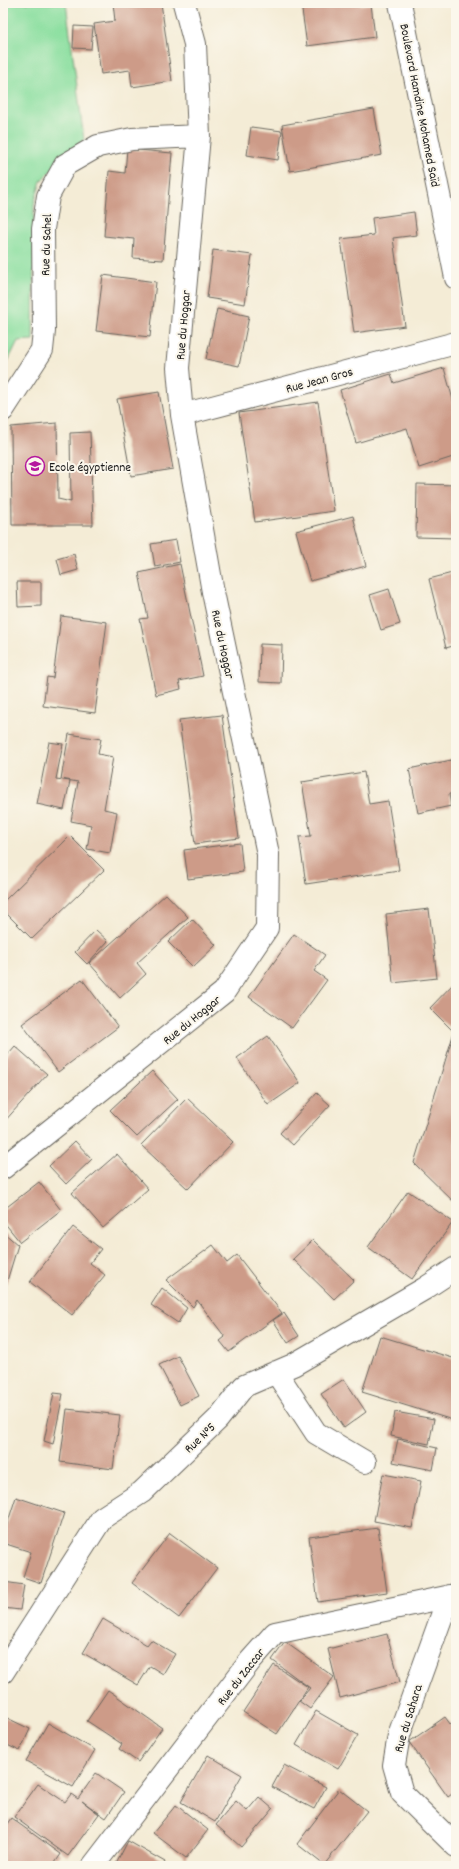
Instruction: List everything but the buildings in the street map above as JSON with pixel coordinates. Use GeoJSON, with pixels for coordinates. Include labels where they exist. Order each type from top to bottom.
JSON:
{"type":"FeatureCollection","features":[{"type":"Feature","properties":{"kind":"street","name":"Rue du Hoggar"},"geometry":{"type":"LineString","coordinates":[[3,1168],[224,992],[267,928],[268,854],[213,592],[182,415],[178,368],[199,136],[195,44],[184,3]]}},
{"type":"Feature","properties":{"kind":"street","name":"Boulevard Hamdine Mohamed Saïd"},"geometry":{"type":"LineString","coordinates":[[400,3],[456,278]]}},
{"type":"Feature","properties":{"kind":"street","name":"Rue du Sahel"},"geometry":{"type":"LineString","coordinates":[[3,410],[42,350],[44,331],[43,229],[48,196],[65,165],[98,146],[132,139],[199,136]]}},
{"type":"Feature","properties":{"kind":"street","name":"Rue Jean Gros"},"geometry":{"type":"LineString","coordinates":[[182,415],[456,343]]}},
{"type":"Feature","properties":{"kind":"street","name":"Rue N°5"},"geometry":{"type":"LineString","coordinates":[[3,1672],[102,1518],[142,1492],[218,1419],[244,1386],[293,1365],[424,1289],[456,1268]]}},
{"type":"Feature","properties":{"kind":"street"},"geometry":{"type":"LineString","coordinates":[[276,1372],[316,1433],[365,1462]]}},
{"type":"Feature","properties":{"kind":"street","name":"Rue du Sahara"},"geometry":{"type":"LineString","coordinates":[[452,1595],[399,1735],[394,1764],[402,1793],[456,1846]]}},
{"type":"Feature","properties":{"kind":"street","name":"Rue du Zaccar"},"geometry":{"type":"LineString","coordinates":[[93,1866],[251,1660],[275,1632],[452,1595]]}},
{"type":"Feature","properties":{"kind":"green space"},"geometry":{"type":"Polygon","coordinates":[[[3,3],[66,3],[84,140],[61,160],[41,181],[34,204],[33,340],[18,341],[3,371],[3,3]]]}},
{"type":"Feature","properties":{"kind":"place","name":"Ecole égyptienne"},"geometry":{"type":"Point","coordinates":[35,466]}}]}
